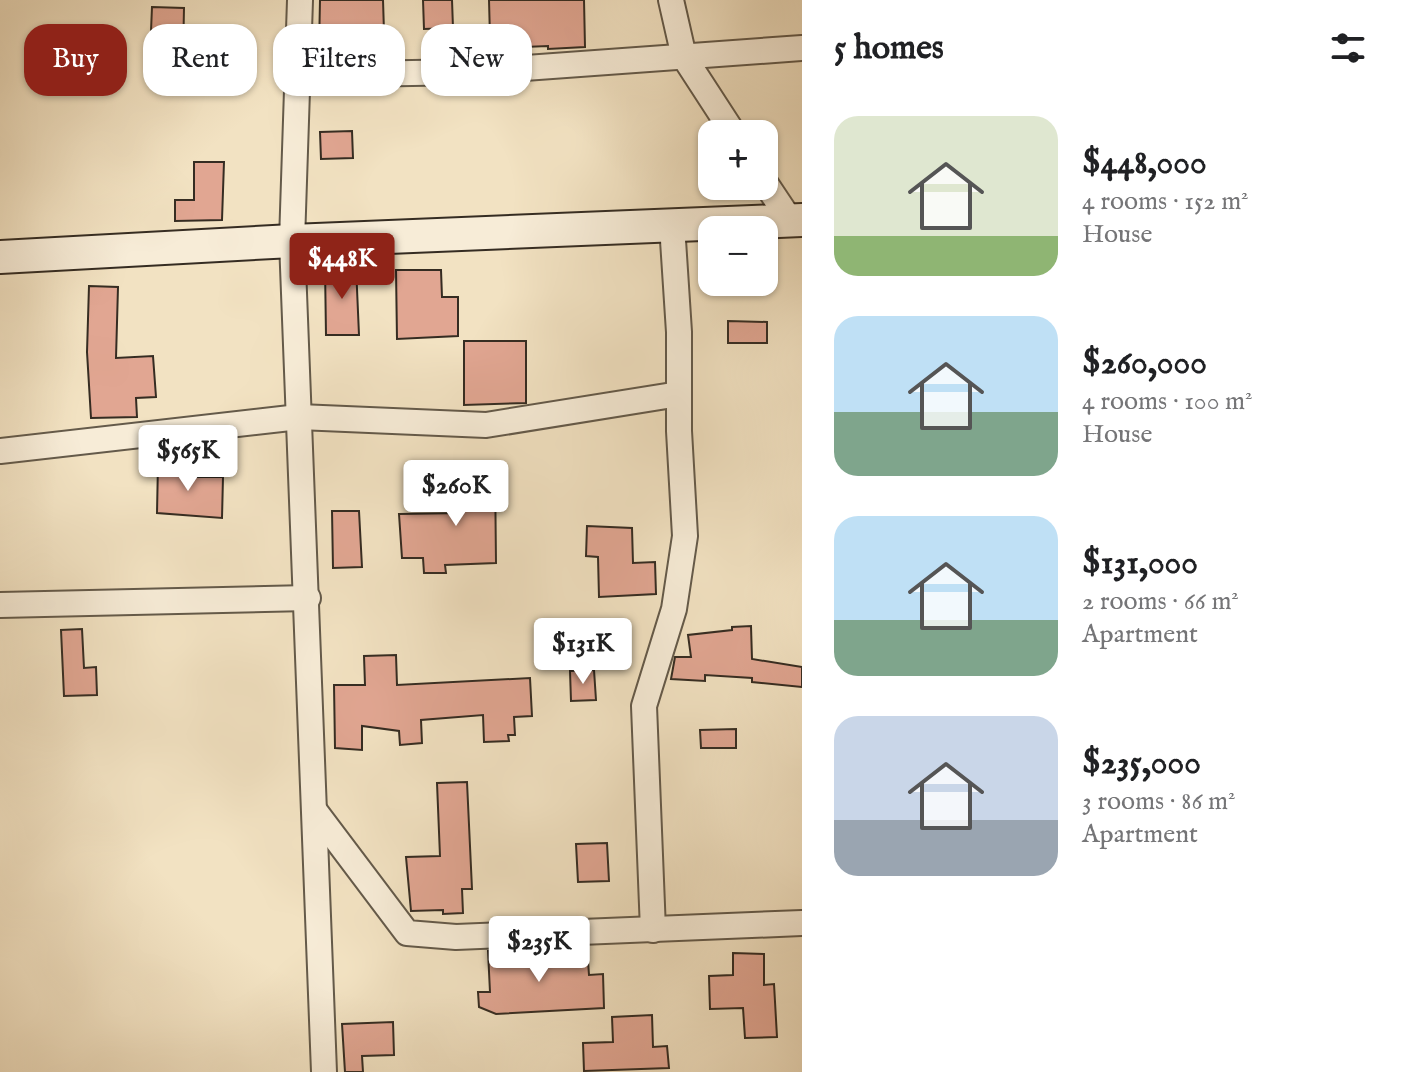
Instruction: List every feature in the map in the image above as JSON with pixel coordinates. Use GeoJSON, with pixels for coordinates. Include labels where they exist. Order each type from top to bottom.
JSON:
{"type":"FeatureCollection","features":[{"type":"Feature","properties":{"kind":"street"},"geometry":{"type":"LineString","coordinates":[[299,24],[300,0]]}},
{"type":"Feature","properties":{"kind":"street"},"geometry":{"type":"LineString","coordinates":[[671,0],[684,57],[725,120]]}},
{"type":"Feature","properties":{"kind":"street"},"geometry":{"type":"LineString","coordinates":[[405,73],[469,72],[802,48]]}},
{"type":"Feature","properties":{"kind":"street"},"geometry":{"type":"LineString","coordinates":[[297,96],[292,241],[324,1072]]}},
{"type":"Feature","properties":{"kind":"street"},"geometry":{"type":"LineString","coordinates":[[778,198],[796,220]]}},
{"type":"Feature","properties":{"kind":"street"},"geometry":{"type":"LineString","coordinates":[[0,257],[292,241],[796,220]]}},
{"type":"Feature","properties":{"kind":"street"},"geometry":{"type":"LineString","coordinates":[[653,930],[644,706],[674,609],[685,536],[679,332],[672,225]]}},
{"type":"Feature","properties":{"kind":"street"},"geometry":{"type":"LineString","coordinates":[[0,451],[299,417],[486,425],[679,394]]}},
{"type":"Feature","properties":{"kind":"street"},"geometry":{"type":"LineString","coordinates":[[0,605],[308,598]]}},
{"type":"Feature","properties":{"kind":"street"},"geometry":{"type":"LineString","coordinates":[[315,811],[407,933],[456,937],[802,923]]}},
{"type":"Feature","properties":{"kind":"building"},"geometry":{"type":"Polygon","coordinates":[[[320,0],[383,0],[384,24],[320,24],[320,0]]]}},
{"type":"Feature","properties":{"kind":"building"},"geometry":{"type":"Polygon","coordinates":[[[423,0],[452,0],[453,24],[424,24],[423,0]]]}},
{"type":"Feature","properties":{"kind":"building"},"geometry":{"type":"Polygon","coordinates":[[[489,0],[584,0],[585,47],[532,47],[532,24],[490,24],[489,0]]]}},
{"type":"Feature","properties":{"kind":"building"},"geometry":{"type":"Polygon","coordinates":[[[152,7],[184,8],[184,24],[151,24],[152,7]]]}},
{"type":"Feature","properties":{"kind":"building"},"geometry":{"type":"Polygon","coordinates":[[[352,131],[353,158],[321,159],[320,132],[352,131]]]}},
{"type":"Feature","properties":{"kind":"building"},"geometry":{"type":"Polygon","coordinates":[[[194,162],[224,162],[222,220],[175,221],[175,200],[194,200],[194,162]]]}},
{"type":"Feature","properties":{"kind":"building"},"geometry":{"type":"Polygon","coordinates":[[[356,266],[359,335],[326,335],[325,267],[356,266]]]}},
{"type":"Feature","properties":{"kind":"building"},"geometry":{"type":"Polygon","coordinates":[[[396,270],[441,270],[442,297],[458,297],[458,336],[397,339],[396,270]]]}},
{"type":"Feature","properties":{"kind":"building"},"geometry":{"type":"Polygon","coordinates":[[[89,286],[118,287],[116,358],[153,356],[156,397],[136,398],[137,417],[91,418],[87,352],[89,286]]]}},
{"type":"Feature","properties":{"kind":"building"},"geometry":{"type":"Polygon","coordinates":[[[728,321],[767,322],[767,343],[728,343],[728,321]]]}},
{"type":"Feature","properties":{"kind":"building"},"geometry":{"type":"Polygon","coordinates":[[[464,341],[526,341],[526,403],[464,405],[464,341]]]}},
{"type":"Feature","properties":{"kind":"building"},"geometry":{"type":"Polygon","coordinates":[[[158,463],[181,464],[180,477],[223,477],[222,518],[157,513],[158,463]]]}},
{"type":"Feature","properties":{"kind":"building"},"geometry":{"type":"Polygon","coordinates":[[[495,468],[496,563],[445,565],[446,573],[424,573],[423,558],[402,558],[399,514],[462,513],[461,469],[495,468]]]}},
{"type":"Feature","properties":{"kind":"building"},"geometry":{"type":"Polygon","coordinates":[[[332,511],[359,511],[362,567],[333,568],[332,511]]]}},
{"type":"Feature","properties":{"kind":"building"},"geometry":{"type":"Polygon","coordinates":[[[587,526],[632,528],[633,563],[655,562],[656,594],[599,597],[598,557],[586,556],[587,526]]]}},
{"type":"Feature","properties":{"kind":"building"},"geometry":{"type":"Polygon","coordinates":[[[751,626],[752,659],[802,667],[802,687],[752,682],[752,678],[705,675],[705,681],[671,679],[675,657],[691,657],[688,635],[751,626]]]}},
{"type":"Feature","properties":{"kind":"building"},"geometry":{"type":"Polygon","coordinates":[[[82,629],[84,668],[96,667],[97,695],[64,696],[61,630],[82,629]]]}},
{"type":"Feature","properties":{"kind":"building"},"geometry":{"type":"Polygon","coordinates":[[[396,655],[397,685],[530,678],[532,716],[514,717],[515,735],[508,735],[509,741],[484,742],[483,715],[421,720],[422,743],[400,745],[399,731],[362,726],[362,750],[335,748],[334,685],[365,685],[364,656],[396,655]]]}},
{"type":"Feature","properties":{"kind":"building"},"geometry":{"type":"Polygon","coordinates":[[[594,670],[596,700],[571,701],[570,671],[594,670]]]}},
{"type":"Feature","properties":{"kind":"building"},"geometry":{"type":"Polygon","coordinates":[[[736,729],[736,748],[701,748],[700,730],[736,729]]]}},
{"type":"Feature","properties":{"kind":"building"},"geometry":{"type":"Polygon","coordinates":[[[467,782],[472,889],[462,889],[463,913],[411,911],[406,857],[440,856],[437,783],[467,782]]]}},
{"type":"Feature","properties":{"kind":"building"},"geometry":{"type":"Polygon","coordinates":[[[607,843],[609,881],[578,882],[576,844],[607,843]]]}},
{"type":"Feature","properties":{"kind":"building"},"geometry":{"type":"Polygon","coordinates":[[[521,949],[521,955],[558,953],[559,963],[588,961],[589,975],[603,974],[604,1008],[496,1014],[479,1007],[478,992],[490,992],[488,951],[521,949]]]}},
{"type":"Feature","properties":{"kind":"building"},"geometry":{"type":"Polygon","coordinates":[[[733,953],[764,954],[764,985],[774,984],[777,1037],[745,1038],[743,1008],[710,1009],[709,976],[733,975],[733,953]]]}},
{"type":"Feature","properties":{"kind":"building"},"geometry":{"type":"Polygon","coordinates":[[[652,1015],[653,1047],[667,1046],[669,1068],[584,1071],[583,1043],[613,1042],[612,1017],[652,1015]]]}},
{"type":"Feature","properties":{"kind":"building"},"geometry":{"type":"Polygon","coordinates":[[[393,1022],[394,1055],[362,1056],[363,1072],[345,1072],[342,1024],[393,1022]]]}}]}
